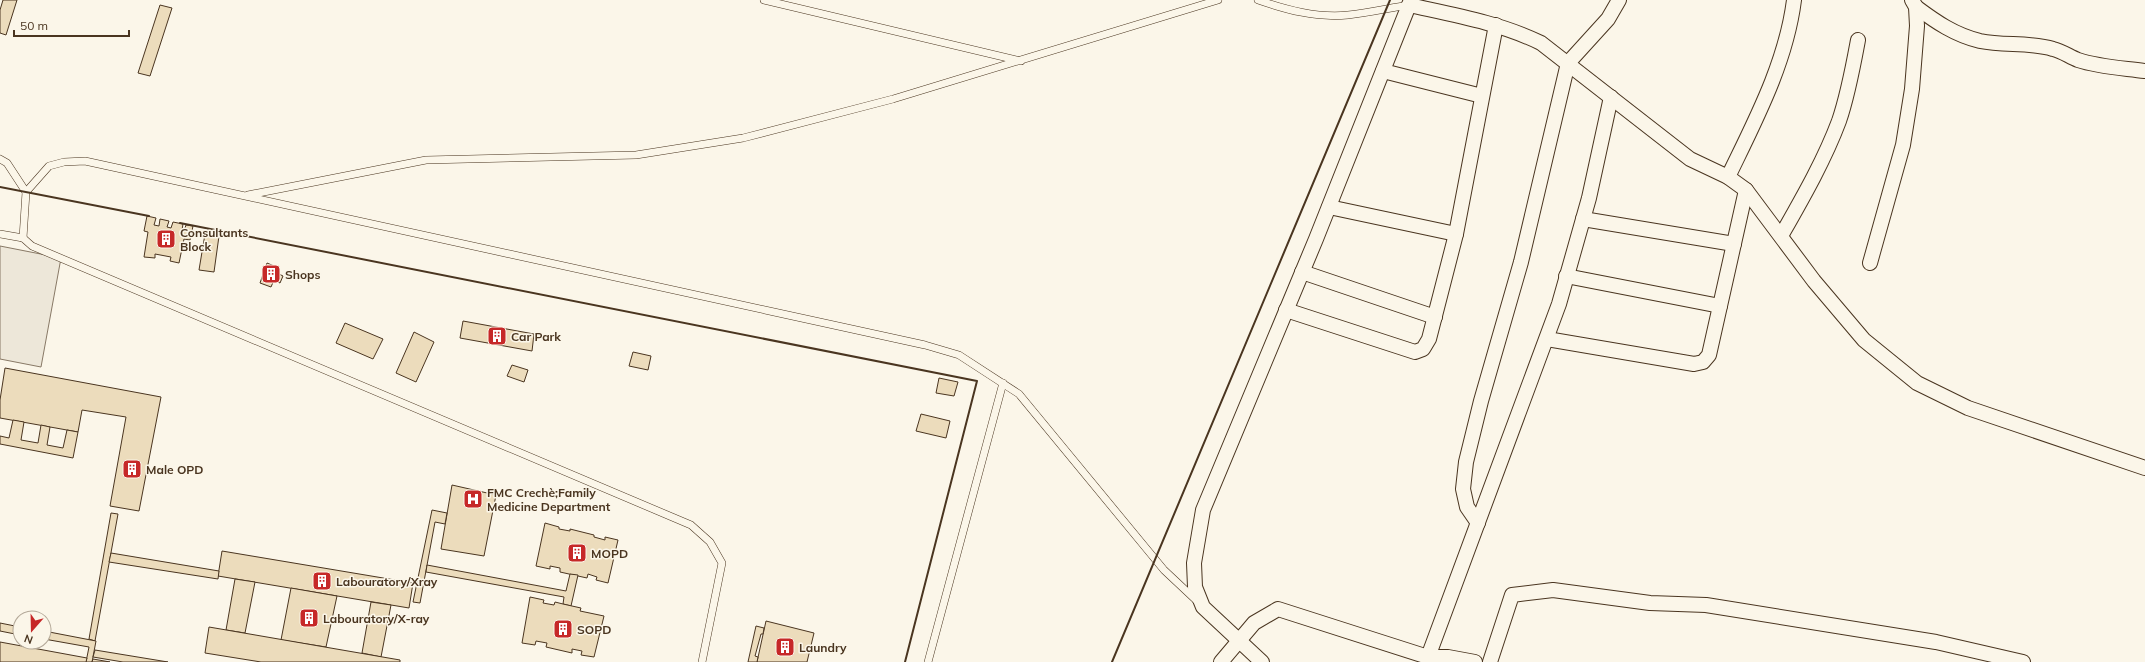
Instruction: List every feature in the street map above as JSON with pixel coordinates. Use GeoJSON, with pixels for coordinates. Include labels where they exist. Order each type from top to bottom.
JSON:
{"type":"FeatureCollection","features":[{"type":"Feature","properties":{"kind":"street"},"geometry":{"type":"LineString","coordinates":[[1478,524],[1467,507],[1463,489],[1466,462],[1480,401],[1523,255],[1568,63],[1608,19],[1620,0]]}},
{"type":"Feature","properties":{"kind":"street"},"geometry":{"type":"LineString","coordinates":[[1728,177],[1763,104],[1778,66],[1791,26],[1794,0]]}},
{"type":"Feature","properties":{"kind":"street"},"geometry":{"type":"LineString","coordinates":[[1262,662],[1203,607],[1195,587],[1194,563],[1203,510],[1329,207],[1410,2],[1496,25],[1520,33],[1541,43],[1690,159],[1728,177],[1746,190],[1814,282],[1864,340],[1917,383],[1968,408],[2145,468]]}},
{"type":"Feature","properties":{"kind":"street"},"geometry":{"type":"LineString","coordinates":[[1914,3],[1942,26],[1957,34],[1981,41],[2033,45],[2054,49],[2077,60],[2145,71]]}},
{"type":"Feature","properties":{"kind":"street"},"geometry":{"type":"LineString","coordinates":[[1870,263],[1903,145],[1912,89],[1917,26],[1914,3]]}},
{"type":"Feature","properties":{"kind":"street"},"geometry":{"type":"LineString","coordinates":[[1286,310],[1415,352],[1423,349],[1429,339],[1456,234],[1496,25]]}},
{"type":"Feature","properties":{"kind":"street"},"geometry":{"type":"LineString","coordinates":[[1781,236],[1808,187],[1839,120],[1849,87],[1858,40]]}},
{"type":"Feature","properties":{"kind":"street"},"geometry":{"type":"LineString","coordinates":[[1383,71],[1482,96]]}},
{"type":"Feature","properties":{"kind":"street"},"geometry":{"type":"LineString","coordinates":[[1428,657],[1559,304],[1583,219],[1611,97]]}},
{"type":"Feature","properties":{"kind":"street"},"geometry":{"type":"LineString","coordinates":[[1547,339],[1698,363],[1702,362],[1709,354],[1746,190]]}},
{"type":"Feature","properties":{"kind":"street"},"geometry":{"type":"LineString","coordinates":[[1329,207],[1456,234]]}},
{"type":"Feature","properties":{"kind":"street"},"geometry":{"type":"LineString","coordinates":[[1583,219],[1734,244]]}},
{"type":"Feature","properties":{"kind":"street"},"geometry":{"type":"LineString","coordinates":[[1302,272],[1435,317]]}},
{"type":"Feature","properties":{"kind":"street"},"geometry":{"type":"LineString","coordinates":[[1566,276],[1720,306]]}},
{"type":"Feature","properties":{"kind":"street"},"geometry":{"type":"LineString","coordinates":[[1490,662],[1512,595],[1553,590],[1650,603],[1706,605],[1936,642],[2023,662]]}},
{"type":"Feature","properties":{"kind":"street"},"geometry":{"type":"LineString","coordinates":[[1221,662],[1254,623],[1278,609],[1428,657],[1448,657],[1475,662]]}},
{"type":"Feature","properties":{"kind":"lane"},"geometry":{"type":"LineString","coordinates":[[764,0],[1021,61]]}},
{"type":"Feature","properties":{"kind":"lane"},"geometry":{"type":"LineString","coordinates":[[244,196],[426,160],[636,155],[743,138],[893,99],[1218,0]]}},
{"type":"Feature","properties":{"kind":"lane"},"geometry":{"type":"LineString","coordinates":[[1258,0],[1282,8],[1317,14],[1347,15],[1410,2]]}},
{"type":"Feature","properties":{"kind":"lane"},"geometry":{"type":"LineString","coordinates":[[0,159],[7,163],[26,192],[23,238]]}},
{"type":"Feature","properties":{"kind":"lane"},"geometry":{"type":"LineString","coordinates":[[26,192],[49,166],[64,162],[85,161],[925,345],[959,355],[1019,394],[1164,570],[1203,607]]}},
{"type":"Feature","properties":{"kind":"lane"},"geometry":{"type":"LineString","coordinates":[[0,234],[23,238],[32,246],[691,525],[710,542],[722,563],[702,662]]}},
{"type":"Feature","properties":{"kind":"lane"},"geometry":{"type":"LineString","coordinates":[[928,662],[1002,383]]}},
{"type":"Feature","properties":{"kind":"shaded area"},"geometry":{"type":"Polygon","coordinates":[[[0,246],[61,258],[41,367],[0,359],[0,246]]]}},
{"type":"Feature","properties":{"kind":"building"},"geometry":{"type":"Polygon","coordinates":[[[3,0],[17,0],[6,35],[0,33],[0,10],[3,0]]]}},
{"type":"Feature","properties":{"kind":"building"},"geometry":{"type":"Polygon","coordinates":[[[160,5],[172,8],[150,76],[138,73],[160,5]]]}},
{"type":"Feature","properties":{"kind":"building","name":"Consultants Block"},"geometry":{"type":"Polygon","coordinates":[[[147,216],[156,218],[154,225],[159,226],[160,219],[169,221],[167,227],[171,228],[173,222],[183,224],[182,230],[184,231],[186,225],[193,226],[190,240],[184,239],[179,263],[170,261],[171,257],[155,254],[155,258],[144,257],[148,232],[144,231],[147,216]]]}},
{"type":"Feature","properties":{"kind":"building"},"geometry":{"type":"Polygon","coordinates":[[[205,234],[219,236],[214,272],[199,270],[205,234]]]}},
{"type":"Feature","properties":{"kind":"building","name":"Shops"},"geometry":{"type":"Polygon","coordinates":[[[267,263],[279,268],[277,273],[283,276],[280,283],[274,280],[271,287],[260,283],[267,263]]]}},
{"type":"Feature","properties":{"kind":"building","name":"Car Park"},"geometry":{"type":"Polygon","coordinates":[[[463,321],[534,334],[532,351],[460,338],[463,321]]]}},
{"type":"Feature","properties":{"kind":"building"},"geometry":{"type":"Polygon","coordinates":[[[345,323],[383,339],[373,359],[336,343],[345,323]]]}},
{"type":"Feature","properties":{"kind":"building"},"geometry":{"type":"Polygon","coordinates":[[[414,332],[434,342],[416,382],[396,373],[414,332]]]}},
{"type":"Feature","properties":{"kind":"building"},"geometry":{"type":"Polygon","coordinates":[[[633,352],[651,356],[648,370],[629,366],[633,352]]]}},
{"type":"Feature","properties":{"kind":"building"},"geometry":{"type":"Polygon","coordinates":[[[512,365],[528,370],[524,382],[507,376],[512,365]]]}},
{"type":"Feature","properties":{"kind":"building","name":"Male OPD"},"geometry":{"type":"Polygon","coordinates":[[[5,368],[161,397],[139,511],[110,506],[126,417],[82,410],[78,432],[0,418],[0,400],[5,368]]]}},
{"type":"Feature","properties":{"kind":"building"},"geometry":{"type":"Polygon","coordinates":[[[939,378],[958,382],[954,396],[936,393],[939,378]]]}},
{"type":"Feature","properties":{"kind":"building"},"geometry":{"type":"Polygon","coordinates":[[[921,414],[950,421],[946,438],[916,431],[921,414]]]}},
{"type":"Feature","properties":{"kind":"building"},"geometry":{"type":"Polygon","coordinates":[[[13,420],[24,422],[21,440],[38,443],[41,425],[50,427],[47,445],[63,448],[67,430],[78,432],[73,458],[0,444],[0,436],[9,438],[13,420]]]}},
{"type":"Feature","properties":{"kind":"building"},"geometry":{"type":"Polygon","coordinates":[[[452,485],[496,495],[484,556],[441,549],[452,485]]]}},
{"type":"Feature","properties":{"kind":"building"},"geometry":{"type":"Polygon","coordinates":[[[432,510],[447,513],[445,524],[435,522],[420,603],[413,602],[432,510]]]}},
{"type":"Feature","properties":{"kind":"building"},"geometry":{"type":"Polygon","coordinates":[[[111,513],[118,514],[95,641],[89,639],[111,513]]]}},
{"type":"Feature","properties":{"kind":"building","name":"MOPD"},"geometry":{"type":"Polygon","coordinates":[[[545,523],[559,527],[559,529],[570,531],[570,529],[594,535],[594,537],[605,540],[605,537],[618,540],[608,583],[596,580],[597,577],[588,574],[587,578],[560,572],[560,568],[550,566],[550,569],[536,566],[545,523]]]}},
{"type":"Feature","properties":{"kind":"building","name":"Labouratory/Xray"},"geometry":{"type":"Polygon","coordinates":[[[222,551],[413,583],[409,608],[218,576],[222,551]]]}},
{"type":"Feature","properties":{"kind":"building"},"geometry":{"type":"Polygon","coordinates":[[[111,553],[219,571],[218,579],[109,562],[111,553]]]}},
{"type":"Feature","properties":{"kind":"building"},"geometry":{"type":"Polygon","coordinates":[[[427,565],[566,591],[570,574],[578,575],[571,606],[563,604],[564,597],[426,572],[427,565]]]}},
{"type":"Feature","properties":{"kind":"building"},"geometry":{"type":"Polygon","coordinates":[[[235,579],[255,582],[245,633],[226,630],[235,579]]]}},
{"type":"Feature","properties":{"kind":"building","name":"Labouratory/X-ray"},"geometry":{"type":"Polygon","coordinates":[[[291,588],[337,596],[326,647],[281,640],[291,588]]]}},
{"type":"Feature","properties":{"kind":"building","name":"SOPD"},"geometry":{"type":"Polygon","coordinates":[[[530,597],[544,600],[543,603],[554,605],[555,602],[581,608],[580,611],[604,616],[594,657],[581,655],[582,651],[572,649],[572,653],[546,647],[547,643],[536,641],[535,645],[522,643],[530,597]]]}},
{"type":"Feature","properties":{"kind":"building","name":"Labouratory/Xray"},"geometry":{"type":"Polygon","coordinates":[[[371,602],[391,605],[381,657],[362,653],[371,602]]]}},
{"type":"Feature","properties":{"kind":"building","name":"Laundry"},"geometry":{"type":"Polygon","coordinates":[[[766,621],[814,633],[807,662],[757,662],[766,621]]]}},
{"type":"Feature","properties":{"kind":"building"},"geometry":{"type":"Polygon","coordinates":[[[0,623],[12,625],[12,633],[0,631],[0,623]]]}},
{"type":"Feature","properties":{"kind":"building"},"geometry":{"type":"Polygon","coordinates":[[[756,626],[764,628],[755,656],[758,657],[757,662],[748,662],[756,626]]]}},
{"type":"Feature","properties":{"kind":"building"},"geometry":{"type":"Polygon","coordinates":[[[209,627],[400,660],[400,662],[261,662],[205,653],[209,627]]]}},
{"type":"Feature","properties":{"kind":"building"},"geometry":{"type":"Polygon","coordinates":[[[52,633],[96,641],[92,662],[86,662],[89,647],[52,640],[52,633]]]}},
{"type":"Feature","properties":{"kind":"building"},"geometry":{"type":"Polygon","coordinates":[[[0,642],[12,644],[12,650],[44,650],[87,658],[86,662],[0,662],[0,642]]]}},
{"type":"Feature","properties":{"kind":"building"},"geometry":{"type":"Polygon","coordinates":[[[95,650],[168,662],[123,662],[93,657],[95,650]]]}},
{"type":"Feature","properties":{"kind":"building"},"geometry":{"type":"Polygon","coordinates":[[[93,659],[110,662],[92,662],[93,659]]]}},
{"type":"Feature","properties":{"kind":"wall"},"geometry":{"type":"LineString","coordinates":[[1112,662],[1390,0]]}},
{"type":"Feature","properties":{"kind":"wall"},"geometry":{"type":"LineString","coordinates":[[0,187],[149,216]]}},
{"type":"Feature","properties":{"kind":"wall"},"geometry":{"type":"LineString","coordinates":[[180,223],[977,381],[905,662]]}},
{"type":"Feature","properties":{"kind":"place","name":"Consultants Block"},"geometry":{"type":"Point","coordinates":[166,239]}},
{"type":"Feature","properties":{"kind":"place","name":"Shops"},"geometry":{"type":"Point","coordinates":[271,274]}},
{"type":"Feature","properties":{"kind":"place","name":"Car Park"},"geometry":{"type":"Point","coordinates":[497,336]}},
{"type":"Feature","properties":{"kind":"place","name":"Male OPD"},"geometry":{"type":"Point","coordinates":[132,469]}},
{"type":"Feature","properties":{"kind":"place","name":"FMC Crechè;Family Medicine Department"},"geometry":{"type":"Point","coordinates":[473,499]}},
{"type":"Feature","properties":{"kind":"place","name":"MOPD"},"geometry":{"type":"Point","coordinates":[577,553]}},
{"type":"Feature","properties":{"kind":"place","name":"Labouratory/Xray"},"geometry":{"type":"Point","coordinates":[322,581]}},
{"type":"Feature","properties":{"kind":"place","name":"Labouratory/X-ray"},"geometry":{"type":"Point","coordinates":[309,618]}},
{"type":"Feature","properties":{"kind":"place","name":"SOPD"},"geometry":{"type":"Point","coordinates":[563,629]}},
{"type":"Feature","properties":{"kind":"place","name":"Laundry"},"geometry":{"type":"Point","coordinates":[785,647]}}]}
